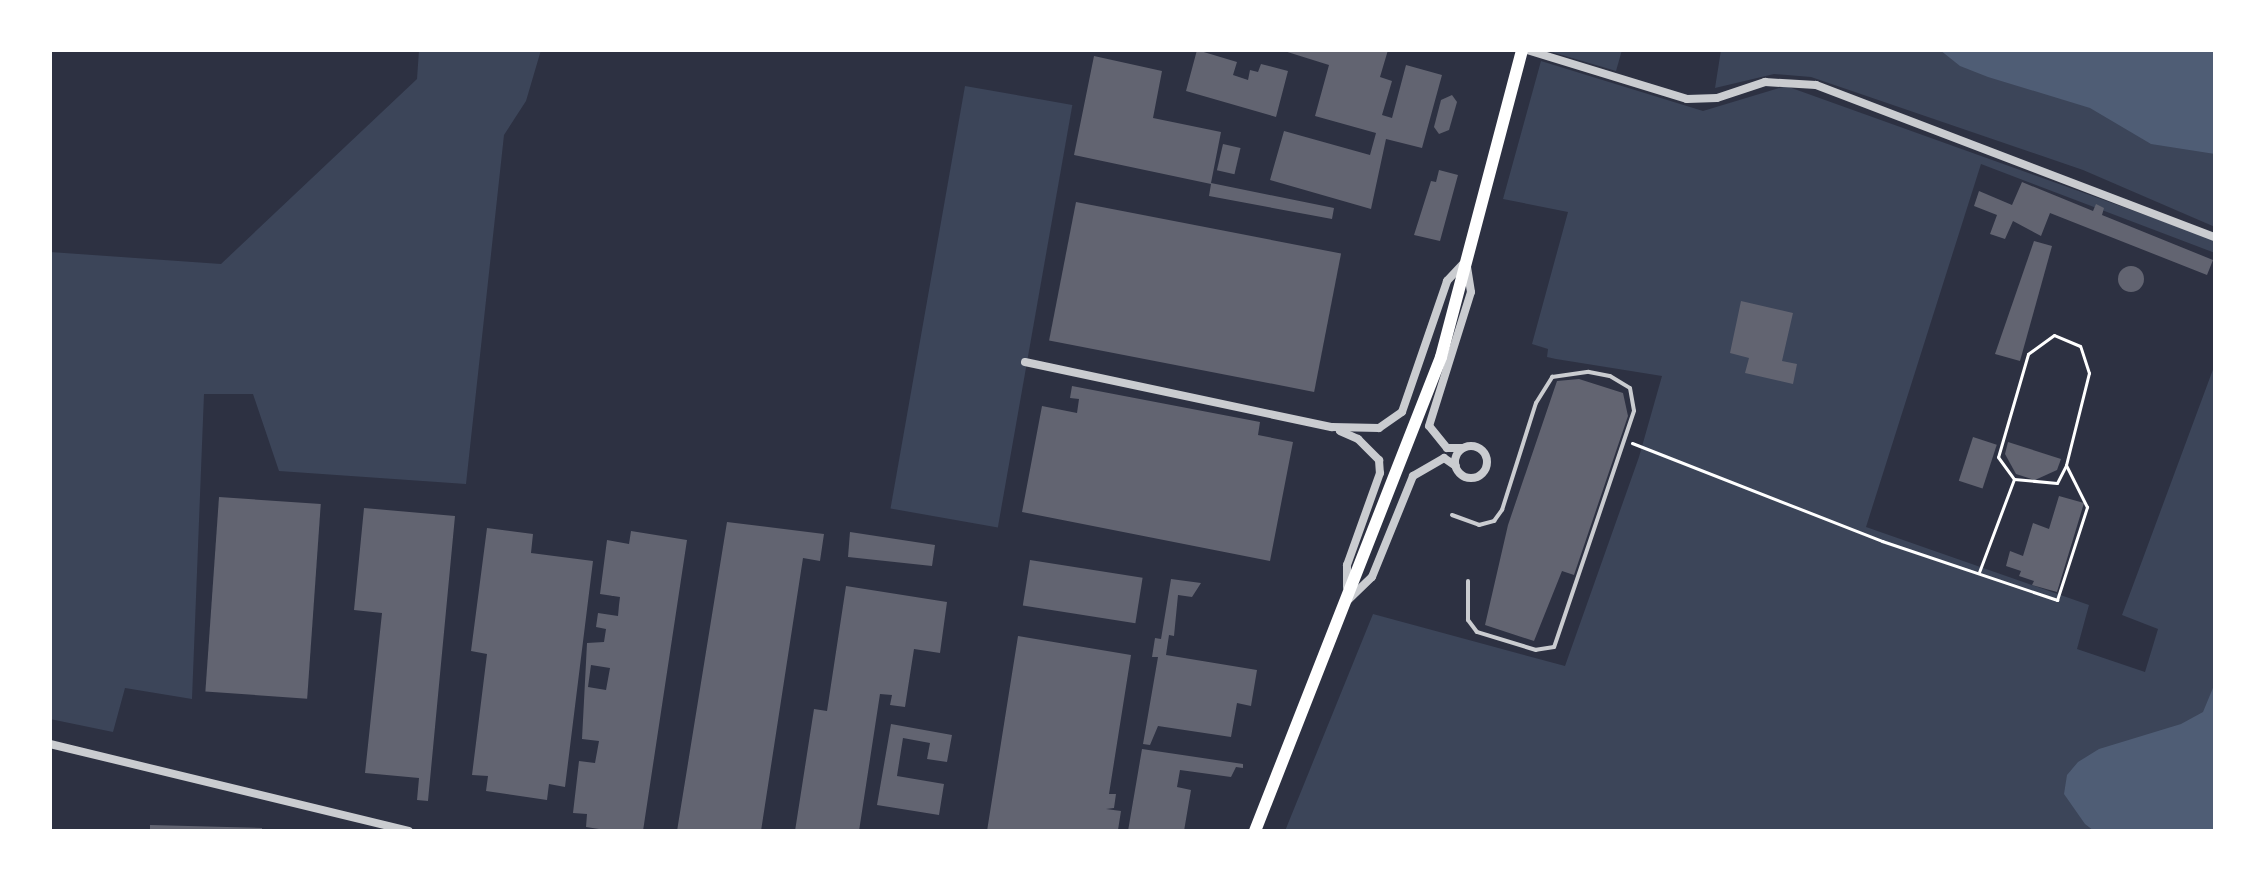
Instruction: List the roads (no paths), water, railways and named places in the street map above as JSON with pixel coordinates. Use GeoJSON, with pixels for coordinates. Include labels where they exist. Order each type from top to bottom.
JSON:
{"type":"FeatureCollection","features":[{"type":"Feature","properties":{"kind":"main road"},"geometry":{"type":"LineString","coordinates":[[1255,831],[1441,357],[1524,50]]}},
{"type":"Feature","properties":{"kind":"street"},"geometry":{"type":"LineString","coordinates":[[1524,50],[1687,99],[1707,100],[1775,81],[1826,88],[2215,237]]}},
{"type":"Feature","properties":{"kind":"street"},"geometry":{"type":"LineString","coordinates":[[1025,362],[1332,427],[1379,428],[1402,412],[1447,281],[1466,262]]}},
{"type":"Feature","properties":{"kind":"street"},"geometry":{"type":"LineString","coordinates":[[1347,601],[1372,577],[1413,476],[1444,458],[1468,477],[1485,469],[1482,450],[1447,448],[1429,426],[1471,292],[1466,262]]}},
{"type":"Feature","properties":{"kind":"street"},"geometry":{"type":"LineString","coordinates":[[1332,427],[1358,439],[1379,460],[1380,473],[1347,565],[1347,601]]}},
{"type":"Feature","properties":{"kind":"street"},"geometry":{"type":"LineString","coordinates":[[1456,466],[1462,448]]}},
{"type":"Feature","properties":{"kind":"street"},"geometry":{"type":"LineString","coordinates":[[50,744],[409,831]]}},
{"type":"Feature","properties":{"kind":"lane"},"geometry":{"type":"LineString","coordinates":[[1452,515],[1479,525],[1494,521],[1502,510],[1536,403],[1561,372],[1610,376],[1630,388],[1636,397],[1625,440],[1554,647],[1536,650],[1477,632],[1468,620],[1468,581]]}}]}
